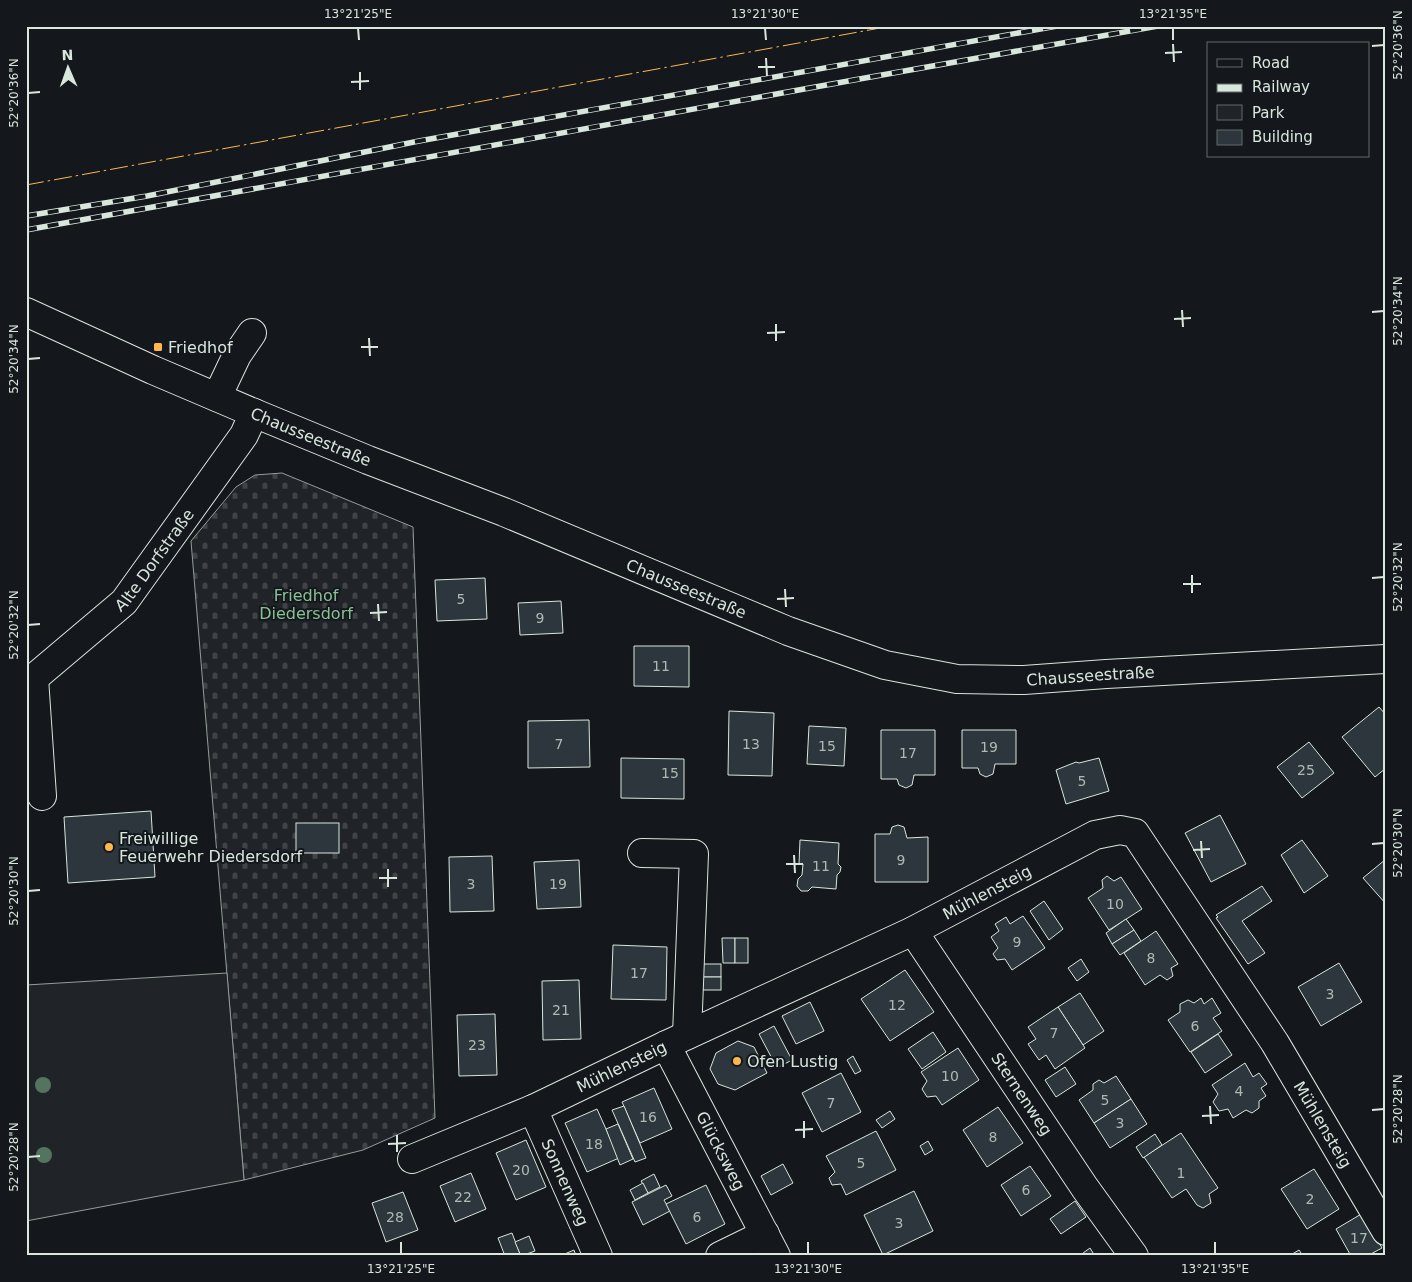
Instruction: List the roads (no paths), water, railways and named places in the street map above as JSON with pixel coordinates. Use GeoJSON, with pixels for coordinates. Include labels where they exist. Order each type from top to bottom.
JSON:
{"type":"FeatureCollection","features":[{"type":"Feature","properties":{"kind":"street","name":"Chausseestraße"},"geometry":{"type":"LineString","coordinates":[[26,312],[217,398],[368,460],[504,512],[788,631],[885,665],[957,680],[1024,680],[1386,660]]}},
{"type":"Feature","properties":{"kind":"street"},"geometry":{"type":"LineString","coordinates":[[217,398],[237,355],[252,333]]}},
{"type":"Feature","properties":{"kind":"street","name":"Alte Dorfstraße"},"geometry":{"type":"LineString","coordinates":[[30,680],[124,602],[244,435],[254,413]]}},
{"type":"Feature","properties":{"kind":"street"},"geometry":{"type":"LineString","coordinates":[[30,680],[42,796]]}},
{"type":"Feature","properties":{"kind":"street","name":"Mühlensteig"},"geometry":{"type":"LineString","coordinates":[[412,1159],[533,1109],[676,1040],[913,931],[1095,836],[1120,830],[1135,833],[1275,1043],[1386,1231]]}},
{"type":"Feature","properties":{"kind":"street"},"geometry":{"type":"LineString","coordinates":[[642,853],[694,854],[676,1040]]}},
{"type":"Feature","properties":{"kind":"street","name":"Sternenweg"},"geometry":{"type":"LineString","coordinates":[[913,931],[1085,1188],[1134,1256]]}},
{"type":"Feature","properties":{"kind":"street","name":"Glücksweg"},"geometry":{"type":"LineString","coordinates":[[676,1040],[770,1245]]}},
{"type":"Feature","properties":{"kind":"street","name":"Sonnenweg"},"geometry":{"type":"LineString","coordinates":[[533,1109],[598,1256]]}},
{"type":"Feature","properties":{"kind":"street"},"geometry":{"type":"LineString","coordinates":[[720,1256],[770,1245]]}},
{"type":"Feature","properties":{"kind":"railway"},"geometry":{"type":"LineString","coordinates":[[26,216],[147,196],[419,141],[1057,26]]}},
{"type":"Feature","properties":{"kind":"railway"},"geometry":{"type":"LineString","coordinates":[[26,230],[1158,26]]}},
{"type":"Feature","properties":{"kind":"place","name":"Friedhof"},"geometry":{"type":"Point","coordinates":[158,347]}},
{"type":"Feature","properties":{"kind":"place","name":"Freiwillige Feuerwehr Diedersdorf"},"geometry":{"type":"Point","coordinates":[109,847]}},
{"type":"Feature","properties":{"kind":"place","name":"Ofen Lustig"},"geometry":{"type":"Point","coordinates":[737,1061]}},
{"type":"Feature","properties":{"kind":"park label","name":"Friedhof Diedersdorf"},"geometry":{"type":"Point","coordinates":[306,604]}}]}
